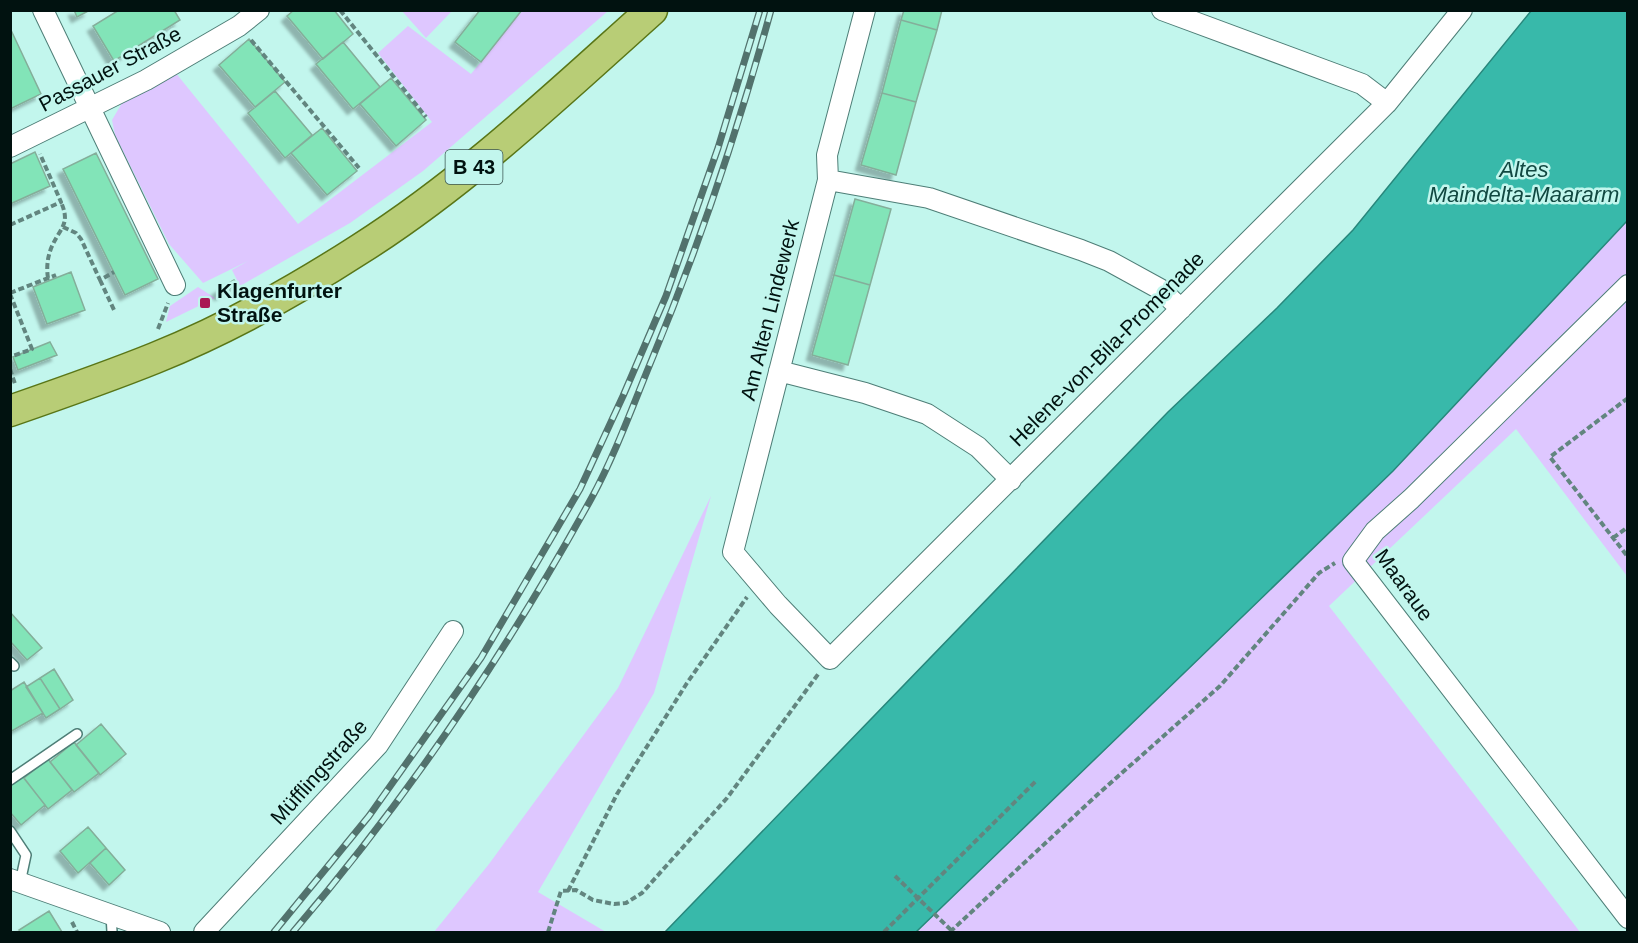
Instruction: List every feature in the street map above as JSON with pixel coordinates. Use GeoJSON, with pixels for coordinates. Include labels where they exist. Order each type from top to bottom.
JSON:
{"type":"FeatureCollection","features":[{"type":"Feature","properties":{"kind":"main road","name":"B 43"},"geometry":{"type":"LineString","coordinates":[[13,398],[157,357],[218,329],[286,293],[362,248],[456,181],[498,147],[652,10]]}},
{"type":"Feature","properties":{"kind":"street"},"geometry":{"type":"LineString","coordinates":[[43,10],[175,285]]}},
{"type":"Feature","properties":{"kind":"street","name":"Passauer Straße"},"geometry":{"type":"LineString","coordinates":[[10,147],[146,80],[239,26],[260,10]]}},
{"type":"Feature","properties":{"kind":"street","name":"Am Alten Lindewerk"},"geometry":{"type":"LineString","coordinates":[[830,659],[778,605],[733,552],[828,180],[827,155],[865,10]]}},
{"type":"Feature","properties":{"kind":"street"},"geometry":{"type":"LineString","coordinates":[[1162,10],[1362,84],[1387,103]]}},
{"type":"Feature","properties":{"kind":"street","name":"Helene-von-Bila-Promenade"},"geometry":{"type":"LineString","coordinates":[[830,659],[1387,103],[1462,10]]}},
{"type":"Feature","properties":{"kind":"street"},"geometry":{"type":"LineString","coordinates":[[828,180],[929,198],[1081,250],[1109,261],[1160,290],[1181,309]]}},
{"type":"Feature","properties":{"kind":"street","name":"Maaraue"},"geometry":{"type":"LineString","coordinates":[[1628,285],[1375,531],[1353,561],[1628,918]]}},
{"type":"Feature","properties":{"kind":"street"},"geometry":{"type":"LineString","coordinates":[[779,371],[865,393],[927,414],[978,447],[1011,480]]}},
{"type":"Feature","properties":{"kind":"street","name":"Müfflingstraße"},"geometry":{"type":"LineString","coordinates":[[204,933],[378,745],[453,631]]}},
{"type":"Feature","properties":{"kind":"street"},"geometry":{"type":"LineString","coordinates":[[15,881],[111,923],[160,933]]}},
{"type":"Feature","properties":{"kind":"lane"},"geometry":{"type":"LineString","coordinates":[[10,780],[76,734]]}},
{"type":"Feature","properties":{"kind":"lane"},"geometry":{"type":"LineString","coordinates":[[10,831],[26,855],[15,881]]}},
{"type":"Feature","properties":{"kind":"path"},"geometry":{"type":"LineString","coordinates":[[340,10],[426,117]]}},
{"type":"Feature","properties":{"kind":"path"},"geometry":{"type":"LineString","coordinates":[[239,26],[359,168]]}},
{"type":"Feature","properties":{"kind":"path"},"geometry":{"type":"LineString","coordinates":[[33,137],[65,216],[63,227],[49,255],[48,278]]}},
{"type":"Feature","properties":{"kind":"path"},"geometry":{"type":"LineString","coordinates":[[10,225],[61,202]]}},
{"type":"Feature","properties":{"kind":"path"},"geometry":{"type":"LineString","coordinates":[[63,227],[76,233],[81,239],[114,310]]}},
{"type":"Feature","properties":{"kind":"path"},"geometry":{"type":"LineString","coordinates":[[100,280],[114,272]]}},
{"type":"Feature","properties":{"kind":"path"},"geometry":{"type":"LineString","coordinates":[[10,357],[32,349],[10,293],[56,275]]}},
{"type":"Feature","properties":{"kind":"path"},"geometry":{"type":"LineString","coordinates":[[155,333],[175,285]]}},
{"type":"Feature","properties":{"kind":"path"},"geometry":{"type":"LineString","coordinates":[[11,369],[13,398]]}},
{"type":"Feature","properties":{"kind":"path"},"geometry":{"type":"LineString","coordinates":[[1628,398],[1550,457],[1628,557]]}},
{"type":"Feature","properties":{"kind":"path"},"geometry":{"type":"LineString","coordinates":[[1613,538],[1628,526]]}},
{"type":"Feature","properties":{"kind":"path"},"geometry":{"type":"LineString","coordinates":[[895,876],[951,932],[1097,795],[1220,686],[1319,573],[1335,563],[1353,561]]}},
{"type":"Feature","properties":{"kind":"path"},"geometry":{"type":"LineString","coordinates":[[568,891],[617,794],[687,683],[758,582]]}},
{"type":"Feature","properties":{"kind":"path"},"geometry":{"type":"LineString","coordinates":[[548,933],[561,891],[576,890],[593,900],[614,904],[626,903],[642,893],[727,798],[830,659]]}},
{"type":"Feature","properties":{"kind":"path"},"geometry":{"type":"LineString","coordinates":[[884,933],[1036,781]]}},
{"type":"Feature","properties":{"kind":"shaded area"},"geometry":{"type":"Polygon","coordinates":[[[402,11],[452,11],[426,38],[402,11]]]}},
{"type":"Feature","properties":{"kind":"shaded area"},"geometry":{"type":"Polygon","coordinates":[[[522,11],[608,11],[423,171],[350,223],[240,286],[232,270],[248,261],[203,283],[169,244],[115,135],[112,120],[125,98],[175,72],[298,224],[432,122],[378,53],[408,26],[471,74],[522,11]]]}},
{"type":"Feature","properties":{"kind":"shaded area"},"geometry":{"type":"Polygon","coordinates":[[[1627,221],[1627,576],[1516,429],[1329,606],[1580,932],[917,932],[1393,471],[1627,221]]]}},
{"type":"Feature","properties":{"kind":"shaded area"},"geometry":{"type":"Polygon","coordinates":[[[198,287],[215,298],[166,322],[170,306],[198,287]]]}},
{"type":"Feature","properties":{"kind":"shaded area"},"geometry":{"type":"Polygon","coordinates":[[[711,496],[654,693],[538,892],[606,932],[434,932],[489,864],[618,688],[711,496]]]}},
{"type":"Feature","properties":{"kind":"water","name":"Altes Maindelta-Maararm"},"geometry":{"type":"Polygon","coordinates":[[[1531,11],[1627,11],[1627,221],[1393,471],[916,932],[665,932],[1168,412],[1277,308],[1353,230],[1531,11]]]}},
{"type":"Feature","properties":{"kind":"building"},"geometry":{"type":"Polygon","coordinates":[[[74,10],[90,10],[77,17],[74,10]]]}},
{"type":"Feature","properties":{"kind":"building"},"geometry":{"type":"Polygon","coordinates":[[[119,10],[174,10],[180,20],[114,61],[93,26],[119,10]]]}},
{"type":"Feature","properties":{"kind":"building"},"geometry":{"type":"Polygon","coordinates":[[[294,10],[334,10],[353,34],[323,59],[287,16],[294,10]]]}},
{"type":"Feature","properties":{"kind":"building"},"geometry":{"type":"Polygon","coordinates":[[[480,10],[522,10],[481,62],[455,42],[480,10]]]}},
{"type":"Feature","properties":{"kind":"building"},"geometry":{"type":"Polygon","coordinates":[[[904,10],[942,10],[937,30],[901,20],[904,10]]]}},
{"type":"Feature","properties":{"kind":"building"},"geometry":{"type":"Polygon","coordinates":[[[901,20],[937,30],[916,102],[882,93],[901,20]]]}},
{"type":"Feature","properties":{"kind":"building"},"geometry":{"type":"Polygon","coordinates":[[[10,28],[41,94],[10,109],[10,28]]]}},
{"type":"Feature","properties":{"kind":"building"},"geometry":{"type":"Polygon","coordinates":[[[249,39],[285,82],[255,107],[219,65],[249,39]]]}},
{"type":"Feature","properties":{"kind":"building"},"geometry":{"type":"Polygon","coordinates":[[[343,42],[380,87],[353,109],[316,64],[343,42]]]}},
{"type":"Feature","properties":{"kind":"building"},"geometry":{"type":"Polygon","coordinates":[[[391,78],[426,120],[396,146],[360,104],[391,78]]]}},
{"type":"Feature","properties":{"kind":"building"},"geometry":{"type":"Polygon","coordinates":[[[275,91],[312,135],[285,158],[248,113],[275,91]]]}},
{"type":"Feature","properties":{"kind":"building"},"geometry":{"type":"Polygon","coordinates":[[[882,93],[916,102],[896,175],[861,165],[882,93]]]}},
{"type":"Feature","properties":{"kind":"building"},"geometry":{"type":"Polygon","coordinates":[[[322,128],[357,171],[327,195],[291,153],[322,128]]]}},
{"type":"Feature","properties":{"kind":"building"},"geometry":{"type":"Polygon","coordinates":[[[35,152],[50,186],[10,204],[10,164],[35,152]]]}},
{"type":"Feature","properties":{"kind":"building"},"geometry":{"type":"Polygon","coordinates":[[[96,153],[158,279],[125,295],[63,169],[96,153]]]}},
{"type":"Feature","properties":{"kind":"building"},"geometry":{"type":"Polygon","coordinates":[[[855,199],[891,209],[870,285],[834,275],[855,199]]]}},
{"type":"Feature","properties":{"kind":"building"},"geometry":{"type":"Polygon","coordinates":[[[71,272],[85,310],[47,324],[33,287],[71,272]]]}},
{"type":"Feature","properties":{"kind":"building"},"geometry":{"type":"Polygon","coordinates":[[[834,275],[870,285],[848,365],[812,355],[834,275]]]}},
{"type":"Feature","properties":{"kind":"building"},"geometry":{"type":"Polygon","coordinates":[[[234,280],[237,284],[220,295],[217,290],[234,280]]]}},
{"type":"Feature","properties":{"kind":"building"},"geometry":{"type":"Polygon","coordinates":[[[50,342],[57,355],[18,370],[13,357],[50,342]]]}},
{"type":"Feature","properties":{"kind":"building"},"geometry":{"type":"Polygon","coordinates":[[[10,612],[42,648],[27,660],[10,641],[10,612]]]}},
{"type":"Feature","properties":{"kind":"building"},"geometry":{"type":"Polygon","coordinates":[[[54,669],[73,700],[60,709],[40,678],[54,669]]]}},
{"type":"Feature","properties":{"kind":"building"},"geometry":{"type":"Polygon","coordinates":[[[40,678],[60,709],[46,718],[26,687],[40,678]]]}},
{"type":"Feature","properties":{"kind":"building"},"geometry":{"type":"Polygon","coordinates":[[[24,682],[43,713],[10,732],[10,691],[24,682]]]}},
{"type":"Feature","properties":{"kind":"building"},"geometry":{"type":"Polygon","coordinates":[[[101,724],[126,754],[100,775],[76,745],[101,724]]]}},
{"type":"Feature","properties":{"kind":"building"},"geometry":{"type":"Polygon","coordinates":[[[74,742],[99,773],[74,792],[50,762],[74,742]]]}},
{"type":"Feature","properties":{"kind":"building"},"geometry":{"type":"Polygon","coordinates":[[[48,759],[72,790],[48,809],[24,778],[48,759]]]}},
{"type":"Feature","properties":{"kind":"building"},"geometry":{"type":"Polygon","coordinates":[[[23,777],[45,805],[21,825],[10,812],[10,786],[23,777]]]}},
{"type":"Feature","properties":{"kind":"building"},"geometry":{"type":"Polygon","coordinates":[[[88,827],[106,848],[78,873],[60,851],[88,827]]]}},
{"type":"Feature","properties":{"kind":"building"},"geometry":{"type":"Polygon","coordinates":[[[106,848],[125,870],[109,885],[90,863],[106,848]]]}},
{"type":"Feature","properties":{"kind":"building"},"geometry":{"type":"Polygon","coordinates":[[[49,911],[62,932],[20,932],[19,930],[49,911]]]}},
{"type":"Feature","properties":{"kind":"railway"},"geometry":{"type":"LineString","coordinates":[[274,932],[369,816],[481,658],[580,489],[666,296],[718,148],[760,10]]}},
{"type":"Feature","properties":{"kind":"railway"},"geometry":{"type":"LineString","coordinates":[[293,932],[376,830],[453,723],[525,613],[591,499],[615,449],[668,321],[701,233],[745,100],[771,10]]}},
{"type":"Feature","properties":{"kind":"place","name":"Klagenfurter Straße"},"geometry":{"type":"Point","coordinates":[205,303]}}]}
